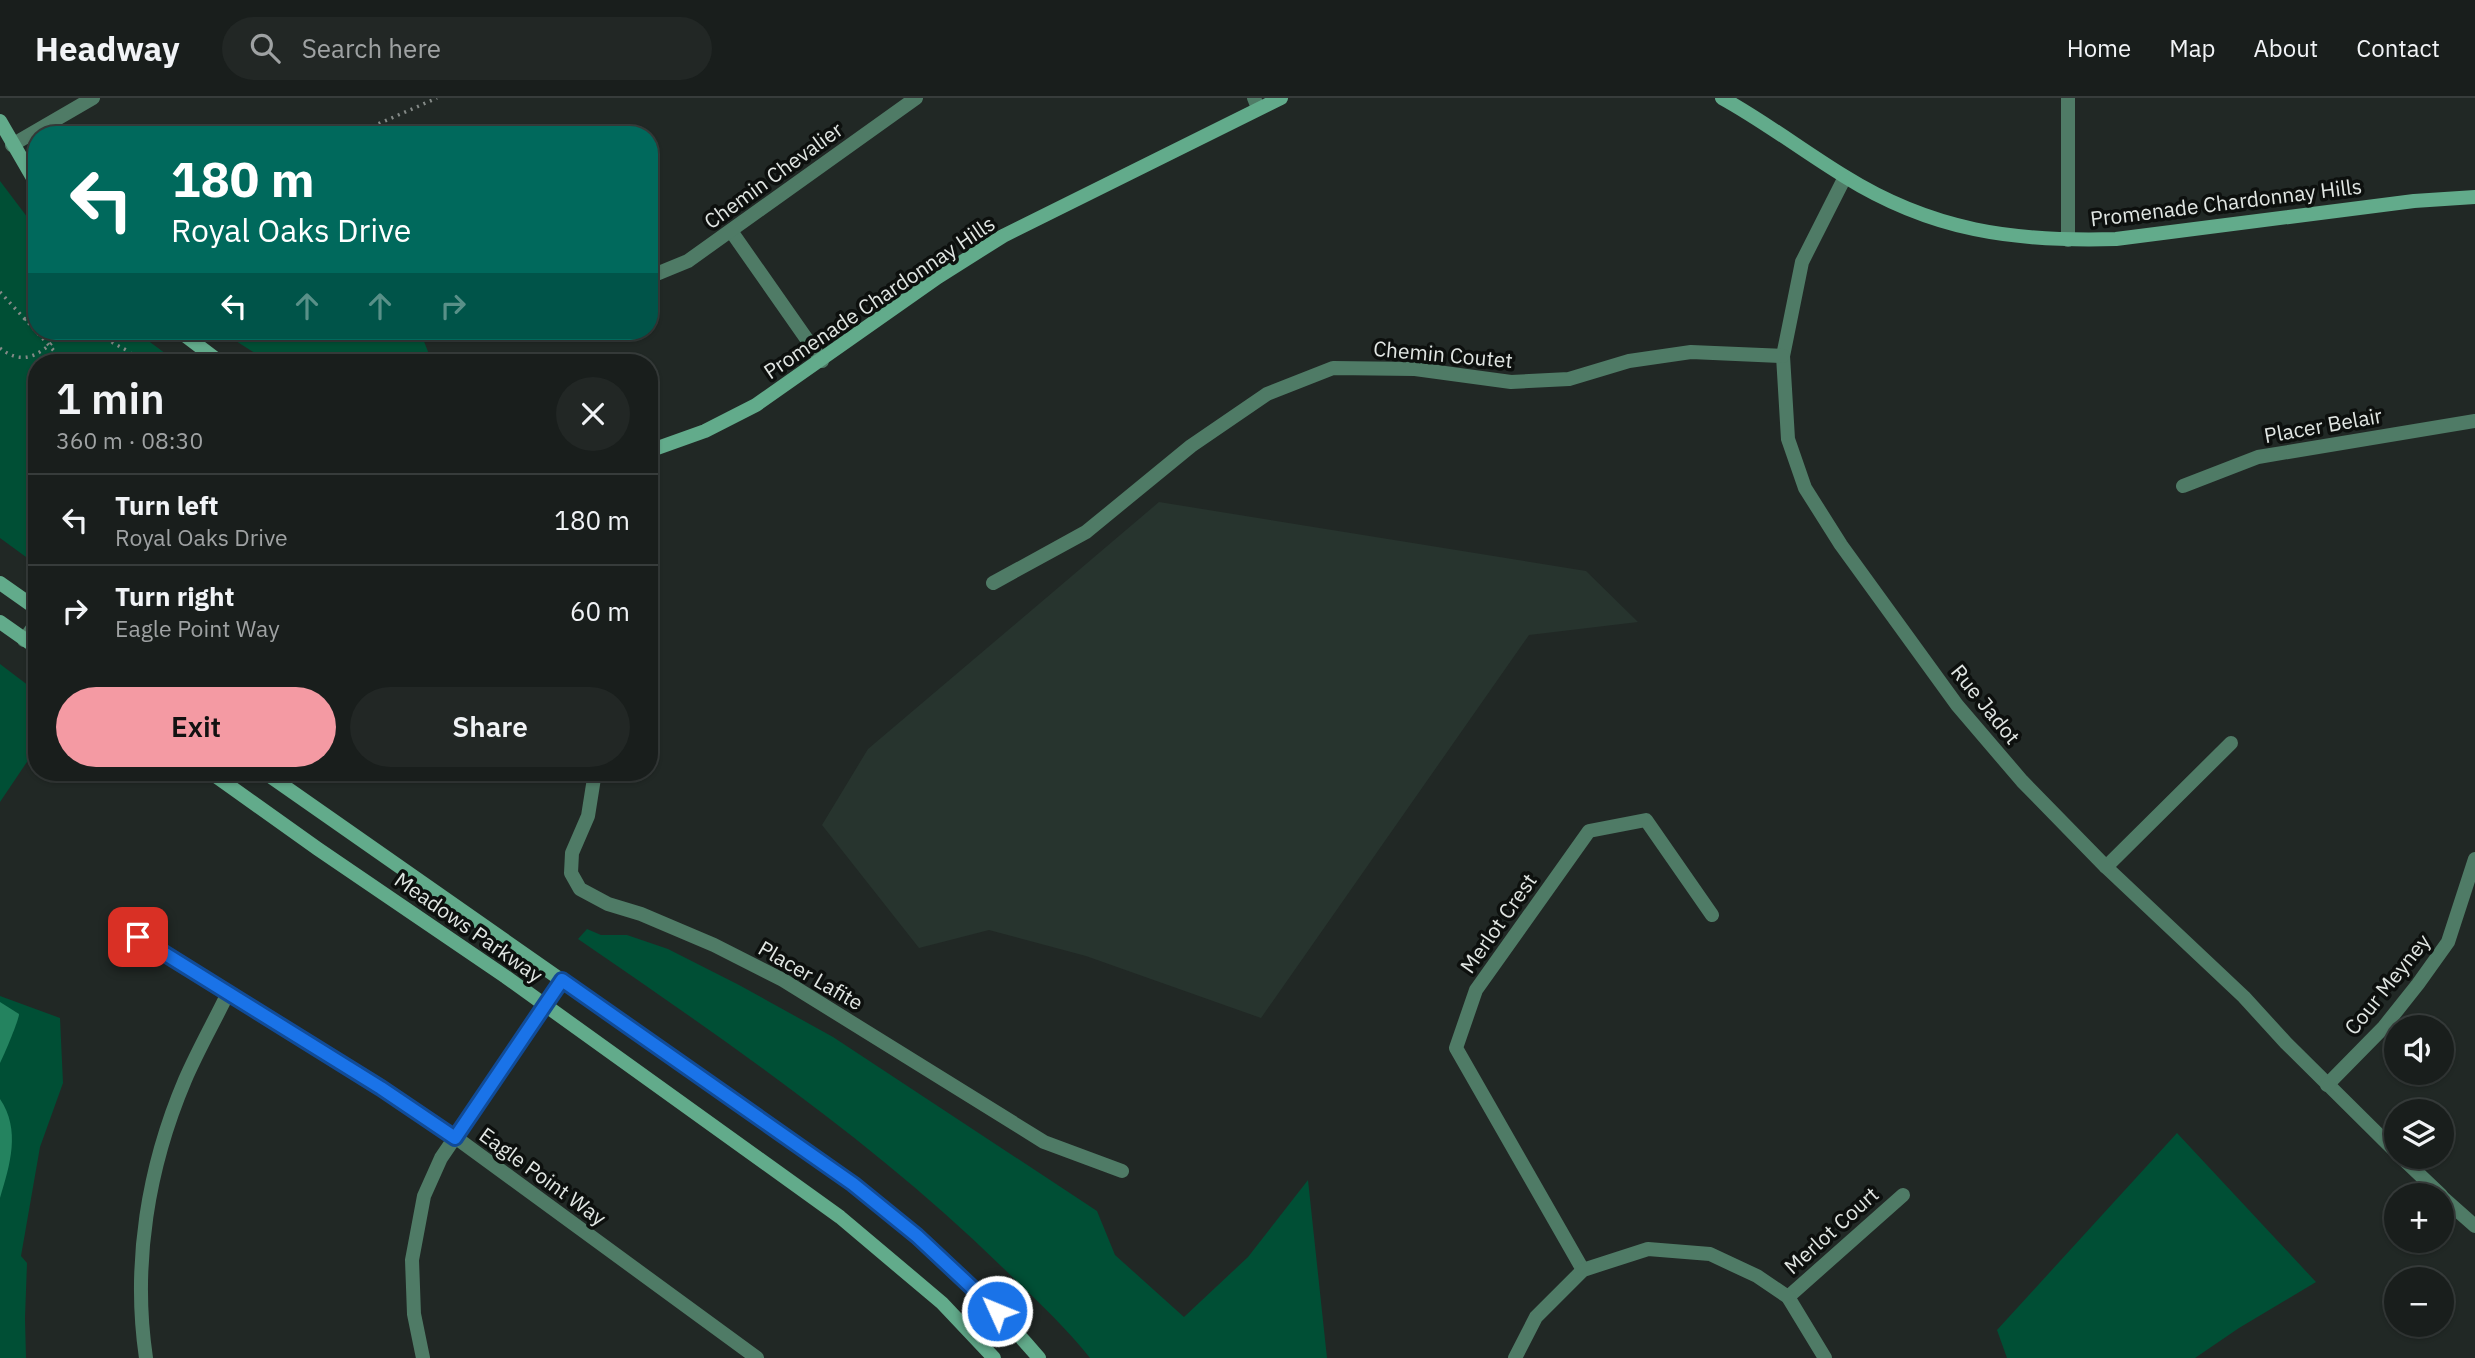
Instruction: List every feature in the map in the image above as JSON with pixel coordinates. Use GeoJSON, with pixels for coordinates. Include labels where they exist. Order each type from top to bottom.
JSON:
{"type":"FeatureCollection","features":[{"type":"Feature","properties":{"kind":"main road","name":"Promenade Chardonnay Hills"},"geometry":{"type":"LineString","coordinates":[[658,448],[705,431],[756,405],[937,277],[1003,236],[1256,103],[1280,98]]}},
{"type":"Feature","properties":{"kind":"main road","name":"Promenade Chardonnay Hills"},"geometry":{"type":"LineString","coordinates":[[1722,98],[1845,177],[1909,210],[1962,227],[2014,237],[2116,239],[2414,201],[2475,197]]}},
{"type":"Feature","properties":{"kind":"main road"},"geometry":{"type":"LineString","coordinates":[[0,121],[28,171]]}},
{"type":"Feature","properties":{"kind":"main road"},"geometry":{"type":"LineString","coordinates":[[191,340],[209,354]]}},
{"type":"Feature","properties":{"kind":"main road"},"geometry":{"type":"LineString","coordinates":[[0,583],[28,603]]}},
{"type":"Feature","properties":{"kind":"main road"},"geometry":{"type":"LineString","coordinates":[[0,622],[28,642]]}},
{"type":"Feature","properties":{"kind":"main road","name":"Meadows Parkway"},"geometry":{"type":"LineString","coordinates":[[223,781],[544,1006],[850,1226],[942,1303],[994,1358]]}},
{"type":"Feature","properties":{"kind":"main road","name":"Meadows Parkway"},"geometry":{"type":"LineString","coordinates":[[277,781],[853,1184],[917,1236],[982,1295],[1039,1358]]}},
{"type":"Feature","properties":{"kind":"street"},"geometry":{"type":"LineString","coordinates":[[45,126],[93,98]]}},
{"type":"Feature","properties":{"kind":"street","name":"Chemin Chevalier"},"geometry":{"type":"LineString","coordinates":[[658,273],[688,261],[731,232],[916,98]]}},
{"type":"Feature","properties":{"kind":"street"},"geometry":{"type":"LineString","coordinates":[[2068,98],[2068,240]]}},
{"type":"Feature","properties":{"kind":"street"},"geometry":{"type":"LineString","coordinates":[[12,145],[28,136]]}},
{"type":"Feature","properties":{"kind":"street","name":"Rue Jadot"},"geometry":{"type":"LineString","coordinates":[[1845,177],[1802,262],[1783,356],[1788,439],[1805,488],[1841,545],[1957,705],[2022,781],[2106,867],[2244,997],[2327,1085],[2384,1140]]}},
{"type":"Feature","properties":{"kind":"street"},"geometry":{"type":"LineString","coordinates":[[731,232],[822,360]]}},
{"type":"Feature","properties":{"kind":"street","name":"Chemin Coutet"},"geometry":{"type":"LineString","coordinates":[[993,583],[1086,532],[1191,446],[1267,394],[1333,368],[1415,369],[1511,382],[1569,379],[1629,361],[1691,352],[1783,356]]}},
{"type":"Feature","properties":{"kind":"street","name":"Placer Belair"},"geometry":{"type":"LineString","coordinates":[[2183,486],[2258,457],[2475,421]]}},
{"type":"Feature","properties":{"kind":"street"},"geometry":{"type":"LineString","coordinates":[[2106,867],[2231,743]]}},
{"type":"Feature","properties":{"kind":"street","name":"Placer Lafite"},"geometry":{"type":"LineString","coordinates":[[594,781],[588,816],[572,853],[571,873],[580,888],[608,904],[641,914],[714,945],[783,980],[1044,1142],[1122,1171]]}},
{"type":"Feature","properties":{"kind":"street","name":"Merlot Crest"},"geometry":{"type":"LineString","coordinates":[[1583,1270],[1456,1048],[1476,990],[1588,831],[1646,820],[1712,915]]}},
{"type":"Feature","properties":{"kind":"street","name":"Cour Meyney"},"geometry":{"type":"LineString","coordinates":[[2327,1085],[2383,1028],[2448,942],[2475,859]]}},
{"type":"Feature","properties":{"kind":"street","name":"Eagle Point Way"},"geometry":{"type":"LineString","coordinates":[[120,926],[381,1088],[455,1138],[757,1358]]}},
{"type":"Feature","properties":{"kind":"street"},"geometry":{"type":"LineString","coordinates":[[423,1358],[414,1314],[412,1260],[424,1196],[441,1158],[562,980]]}},
{"type":"Feature","properties":{"kind":"street"},"geometry":{"type":"LineString","coordinates":[[146,1358],[142,1331],[140,1264],[149,1202],[164,1137],[228,993]]}},
{"type":"Feature","properties":{"kind":"street"},"geometry":{"type":"LineString","coordinates":[[2413,1169],[2428,1183]]}},
{"type":"Feature","properties":{"kind":"street","name":"Merlot Court"},"geometry":{"type":"LineString","coordinates":[[1788,1297],[1903,1195]]}},
{"type":"Feature","properties":{"kind":"street"},"geometry":{"type":"LineString","coordinates":[[2454,1208],[2475,1227]]}},
{"type":"Feature","properties":{"kind":"street"},"geometry":{"type":"LineString","coordinates":[[1515,1358],[1536,1317],[1583,1270],[1648,1249],[1710,1254],[1757,1276],[1788,1297],[1825,1358]]}},
{"type":"Feature","properties":{"kind":"path"},"geometry":{"type":"LineString","coordinates":[[373,126],[437,98]]}},
{"type":"Feature","properties":{"kind":"path"},"geometry":{"type":"LineString","coordinates":[[0,292],[28,324]]}},
{"type":"Feature","properties":{"kind":"path"},"geometry":{"type":"LineString","coordinates":[[0,303],[5,298]]}},
{"type":"Feature","properties":{"kind":"path"},"geometry":{"type":"LineString","coordinates":[[24,320],[28,316]]}},
{"type":"Feature","properties":{"kind":"path"},"geometry":{"type":"LineString","coordinates":[[43,340],[56,354]]}},
{"type":"Feature","properties":{"kind":"path"},"geometry":{"type":"LineString","coordinates":[[38,354],[55,340]]}},
{"type":"Feature","properties":{"kind":"path"},"geometry":{"type":"LineString","coordinates":[[110,340],[130,354]]}},
{"type":"Feature","properties":{"kind":"path"},"geometry":{"type":"LineString","coordinates":[[0,348],[19,358],[28,356]]}},
{"type":"Feature","properties":{"kind":"shaded area"},"geometry":{"type":"Polygon","coordinates":[[[0,181],[28,218],[28,340],[147,340],[166,354],[28,354],[28,558],[0,538],[0,181]]]}},
{"type":"Feature","properties":{"kind":"shaded area"},"geometry":{"type":"Polygon","coordinates":[[[235,340],[423,340],[429,354],[256,354],[235,340]]]}},
{"type":"Feature","properties":{"kind":"shaded area"},"geometry":{"type":"Polygon","coordinates":[[[1159,502],[1586,571],[1638,622],[1529,635],[1261,1018],[1086,956],[989,930],[919,948],[822,825],[868,749],[1159,502]]]}},
{"type":"Feature","properties":{"kind":"shaded area"},"geometry":{"type":"Polygon","coordinates":[[[0,664],[28,685],[28,760],[0,802],[0,664]]]}},
{"type":"Feature","properties":{"kind":"shaded area"},"geometry":{"type":"Polygon","coordinates":[[[587,929],[601,935],[627,935],[668,949],[833,1037],[1097,1211],[1115,1255],[1184,1317],[1248,1257],[1308,1180],[1327,1358],[1090,1358],[1059,1322],[1024,1288],[902,1177],[743,1054],[578,939],[587,929]]]}},
{"type":"Feature","properties":{"kind":"shaded area"},"geometry":{"type":"Polygon","coordinates":[[[0,996],[60,1018],[63,1083],[40,1147],[21,1256],[27,1263],[26,1358],[0,1358],[0,996]]]}},
{"type":"Feature","properties":{"kind":"shaded area"},"geometry":{"type":"Polygon","coordinates":[[[0,1002],[19,1014],[0,1063],[0,1002]]]}},
{"type":"Feature","properties":{"kind":"shaded area"},"geometry":{"type":"Polygon","coordinates":[[[0,1099],[10,1123],[12,1148],[0,1198],[0,1099]]]}},
{"type":"Feature","properties":{"kind":"shaded area"},"geometry":{"type":"Polygon","coordinates":[[[2177,1133],[2316,1282],[2195,1358],[2007,1358],[1997,1330],[2177,1133]]]}},
{"type":"Feature","properties":{"kind":"route"},"geometry":{"type":"LineString","coordinates":[[138,937],[381,1088],[455,1138],[562,980],[853,1184],[917,1236],[997,1311]]}}]}
